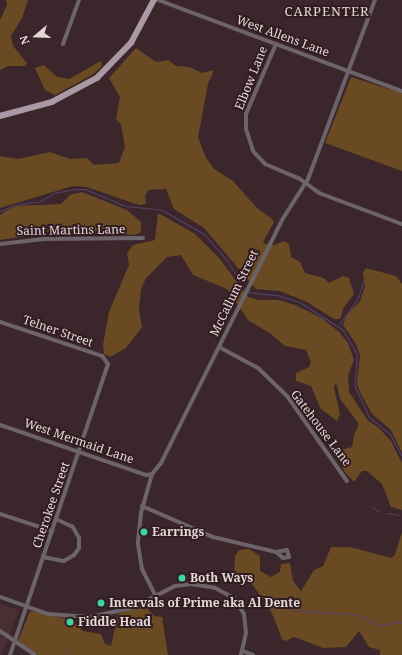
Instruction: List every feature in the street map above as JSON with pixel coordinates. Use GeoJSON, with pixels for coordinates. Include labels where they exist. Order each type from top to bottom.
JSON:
{"type":"FeatureCollection","features":[{"type":"Feature","properties":{"kind":"main road"},"geometry":{"type":"LineString","coordinates":[[0,116],[52,102],[96,78],[131,43],[154,0]]}},
{"type":"Feature","properties":{"kind":"street"},"geometry":{"type":"LineString","coordinates":[[63,44],[79,0]]}},
{"type":"Feature","properties":{"kind":"street","name":"West Allens Lane"},"geometry":{"type":"LineString","coordinates":[[158,0],[402,91]]}},
{"type":"Feature","properties":{"kind":"street","name":"McCallum Street"},"geometry":{"type":"LineString","coordinates":[[155,595],[145,576],[139,556],[138,528],[142,506],[152,474],[161,463],[274,234],[306,183],[375,0]]}},
{"type":"Feature","properties":{"kind":"street","name":"Elbow Lane"},"geometry":{"type":"LineString","coordinates":[[276,44],[247,110],[245,122],[248,140],[253,151],[265,164],[306,183],[324,195],[402,224]]}},
{"type":"Feature","properties":{"kind":"street","name":"Saint Martins Lane"},"geometry":{"type":"LineString","coordinates":[[0,244],[44,239],[143,238]]}},
{"type":"Feature","properties":{"kind":"street","name":"Telner Street"},"geometry":{"type":"LineString","coordinates":[[0,322],[102,356],[107,361]]}},
{"type":"Feature","properties":{"kind":"street","name":"Gatehouse Lane"},"geometry":{"type":"LineString","coordinates":[[219,347],[258,368],[286,396],[347,481]]}},
{"type":"Feature","properties":{"kind":"street","name":"Cherokee Street"},"geometry":{"type":"LineString","coordinates":[[10,655],[80,452],[108,367],[107,361]]}},
{"type":"Feature","properties":{"kind":"street","name":"West Mermaid Lane"},"geometry":{"type":"LineString","coordinates":[[0,425],[146,475],[152,474]]}},
{"type":"Feature","properties":{"kind":"street"},"geometry":{"type":"LineString","coordinates":[[142,506],[213,537],[276,552]]}},
{"type":"Feature","properties":{"kind":"street"},"geometry":{"type":"LineString","coordinates":[[0,514],[52,531]]}},
{"type":"Feature","properties":{"kind":"street"},"geometry":{"type":"LineString","coordinates":[[43,557],[64,561],[74,555],[79,548],[79,538],[74,527],[56,519]]}},
{"type":"Feature","properties":{"kind":"street"},"geometry":{"type":"LineString","coordinates":[[0,597],[27,607],[60,616],[90,617],[119,612],[170,587],[191,584],[215,588],[230,595],[240,606],[245,618],[242,653],[253,655]]}},
{"type":"Feature","properties":{"kind":"street"},"geometry":{"type":"LineString","coordinates":[[0,631],[35,655]]}},
{"type":"Feature","properties":{"kind":"shaded area"},"geometry":{"type":"Polygon","coordinates":[[[6,0],[28,0],[22,18],[11,36],[13,46],[27,63],[25,66],[8,66],[0,70],[0,20],[7,5],[6,0]]]}},
{"type":"Feature","properties":{"kind":"shaded area"},"geometry":{"type":"Polygon","coordinates":[[[136,48],[156,62],[168,60],[176,66],[189,67],[202,73],[214,70],[208,84],[198,137],[206,158],[214,169],[233,181],[257,208],[272,219],[274,222],[263,242],[265,244],[274,245],[284,241],[289,244],[291,257],[300,262],[305,273],[324,278],[329,283],[343,276],[349,278],[354,294],[344,307],[340,319],[334,319],[307,302],[280,291],[256,289],[204,228],[174,209],[166,189],[148,190],[145,196],[146,204],[139,205],[87,187],[73,186],[0,208],[0,156],[18,159],[50,152],[70,159],[87,158],[94,165],[119,163],[125,147],[121,124],[116,119],[120,97],[109,78],[136,48]]]}},
{"type":"Feature","properties":{"kind":"shaded area"},"geometry":{"type":"Polygon","coordinates":[[[101,61],[102,66],[92,75],[55,95],[45,90],[35,68],[44,65],[57,77],[69,79],[101,61]]]}},
{"type":"Feature","properties":{"kind":"shaded area"},"geometry":{"type":"Polygon","coordinates":[[[351,77],[402,93],[402,171],[325,143],[351,77]]]}},
{"type":"Feature","properties":{"kind":"shaded area"},"geometry":{"type":"Polygon","coordinates":[[[82,192],[127,210],[141,222],[141,232],[135,235],[107,233],[32,235],[0,240],[0,215],[9,209],[16,206],[61,204],[70,195],[82,192]]]}},
{"type":"Feature","properties":{"kind":"shaded area"},"geometry":{"type":"Polygon","coordinates":[[[158,213],[195,234],[220,259],[248,297],[259,300],[279,300],[295,305],[322,318],[339,332],[348,343],[354,360],[348,375],[349,392],[368,421],[378,427],[391,441],[402,463],[402,510],[391,507],[382,484],[367,471],[362,471],[354,482],[344,471],[338,457],[341,450],[352,447],[354,435],[359,424],[340,399],[337,385],[335,384],[334,388],[340,414],[337,421],[321,409],[311,386],[296,381],[296,373],[309,367],[311,362],[306,350],[285,346],[271,334],[248,320],[227,289],[193,275],[181,255],[167,257],[146,278],[141,289],[139,310],[142,327],[126,348],[110,357],[104,354],[103,345],[109,312],[129,265],[127,253],[133,245],[155,240],[158,213]]]}},
{"type":"Feature","properties":{"kind":"shaded area"},"geometry":{"type":"Polygon","coordinates":[[[366,268],[396,276],[402,284],[402,453],[391,430],[372,414],[361,394],[357,384],[360,355],[356,344],[343,325],[346,316],[360,301],[365,286],[363,273],[366,268]]]}},
{"type":"Feature","properties":{"kind":"shaded area"},"geometry":{"type":"Polygon","coordinates":[[[402,532],[402,655],[380,655],[380,650],[369,647],[359,631],[346,647],[323,648],[294,637],[286,641],[282,639],[272,613],[253,585],[234,574],[235,556],[239,550],[249,549],[260,556],[260,571],[271,577],[280,572],[281,564],[290,563],[293,581],[301,591],[314,570],[323,566],[331,547],[350,547],[391,558],[395,555],[402,532]]]}},
{"type":"Feature","properties":{"kind":"shaded area"},"geometry":{"type":"Polygon","coordinates":[[[0,604],[19,610],[2,655],[0,655],[0,604]]]}},
{"type":"Feature","properties":{"kind":"shaded area"},"geometry":{"type":"Polygon","coordinates":[[[144,605],[154,616],[162,617],[168,655],[38,655],[18,641],[30,611],[72,620],[83,631],[101,634],[105,644],[111,646],[118,614],[144,605]]]}},
{"type":"Feature","properties":{"kind":"waterway"},"geometry":{"type":"LineString","coordinates":[[0,211],[14,205],[41,201],[54,193],[74,189],[85,189],[125,206],[162,210],[204,234],[228,262],[245,290]]}},
{"type":"Feature","properties":{"kind":"waterway"},"geometry":{"type":"LineString","coordinates":[[339,325],[358,298],[364,279]]}},
{"type":"Feature","properties":{"kind":"waterway"},"geometry":{"type":"LineString","coordinates":[[247,292],[277,295],[301,303],[343,330],[357,354],[355,386],[369,417],[390,434],[402,457]]}},
{"type":"Feature","properties":{"kind":"waterway"},"geometry":{"type":"LineString","coordinates":[[372,507],[380,512]]}},
{"type":"Feature","properties":{"kind":"waterway"},"geometry":{"type":"LineString","coordinates":[[387,513],[399,515]]}},
{"type":"Feature","properties":{"kind":"waterway"},"geometry":{"type":"LineString","coordinates":[[291,610],[352,614],[364,617],[378,625],[402,622]]}},
{"type":"Feature","properties":{"kind":"waterway"},"geometry":{"type":"LineString","coordinates":[[66,649],[68,655]]}},
{"type":"Feature","properties":{"kind":"place","name":"Earrings"},"geometry":{"type":"Point","coordinates":[144,532]}},
{"type":"Feature","properties":{"kind":"place","name":"Both Ways"},"geometry":{"type":"Point","coordinates":[182,578]}},
{"type":"Feature","properties":{"kind":"place","name":"Intervals of Prime aka Al Dente"},"geometry":{"type":"Point","coordinates":[101,603]}},
{"type":"Feature","properties":{"kind":"place","name":"Fiddle Head"},"geometry":{"type":"Point","coordinates":[70,622]}},
{"type":"Feature","properties":{"kind":"district","name":"CARPENTER"},"geometry":{"type":"Point","coordinates":[327,11]}}]}
